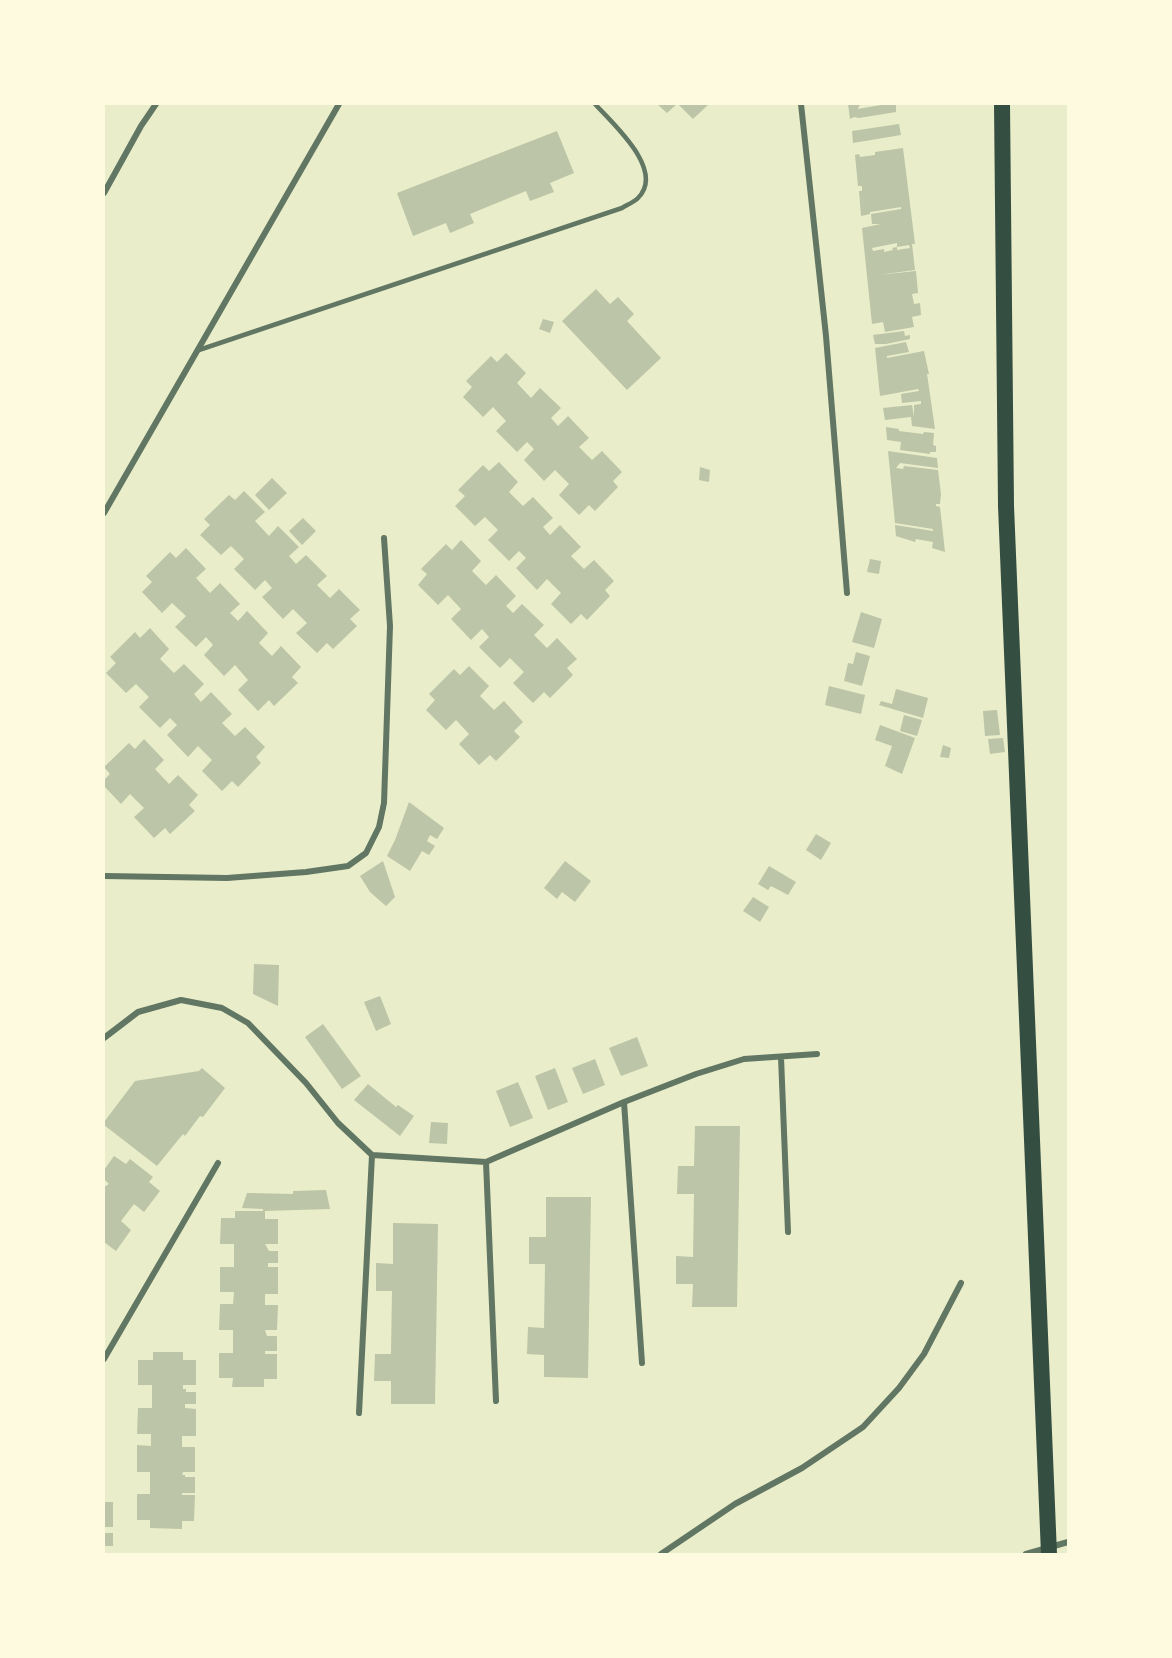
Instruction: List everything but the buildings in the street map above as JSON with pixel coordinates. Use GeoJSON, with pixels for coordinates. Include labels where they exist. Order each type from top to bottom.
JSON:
{"type":"FeatureCollection","features":[{"type":"Feature","properties":{"kind":"highway"},"geometry":{"type":"LineString","coordinates":[[1002,104],[1006,506],[1049,1554]]}},
{"type":"Feature","properties":{"kind":"street"},"geometry":{"type":"LineString","coordinates":[[104,193],[141,126],[156,104]]}},
{"type":"Feature","properties":{"kind":"street"},"geometry":{"type":"LineString","coordinates":[[104,513],[339,104]]}},
{"type":"Feature","properties":{"kind":"street"},"geometry":{"type":"LineString","coordinates":[[801,104],[826,336],[847,593]]}},
{"type":"Feature","properties":{"kind":"street"},"geometry":{"type":"LineString","coordinates":[[104,876],[227,878],[306,872],[348,866],[366,853],[379,827],[384,803],[390,626],[384,538]]}},
{"type":"Feature","properties":{"kind":"street"},"geometry":{"type":"LineString","coordinates":[[104,1038],[138,1012],[181,1000],[222,1008],[248,1023],[306,1083],[338,1123],[372,1155],[486,1162],[624,1102],[696,1074],[744,1059],[817,1054]]}},
{"type":"Feature","properties":{"kind":"street"},"geometry":{"type":"LineString","coordinates":[[781,1057],[788,1232]]}},
{"type":"Feature","properties":{"kind":"street"},"geometry":{"type":"LineString","coordinates":[[624,1102],[642,1363]]}},
{"type":"Feature","properties":{"kind":"street"},"geometry":{"type":"LineString","coordinates":[[359,1413],[372,1155]]}},
{"type":"Feature","properties":{"kind":"street"},"geometry":{"type":"LineString","coordinates":[[486,1162],[496,1401]]}},
{"type":"Feature","properties":{"kind":"street"},"geometry":{"type":"LineString","coordinates":[[104,1359],[218,1163]]}},
{"type":"Feature","properties":{"kind":"street"},"geometry":{"type":"LineString","coordinates":[[661,1554],[735,1504],[802,1468],[863,1427],[899,1388],[924,1354],[961,1283]]}},
{"type":"Feature","properties":{"kind":"street"},"geometry":{"type":"LineString","coordinates":[[1026,1554],[1068,1542]]}},
{"type":"Feature","properties":{"kind":"lane"},"geometry":{"type":"LineString","coordinates":[[196,351],[622,208],[631,203],[639,198],[645,184],[645,166],[636,149],[595,104]]}}]}
